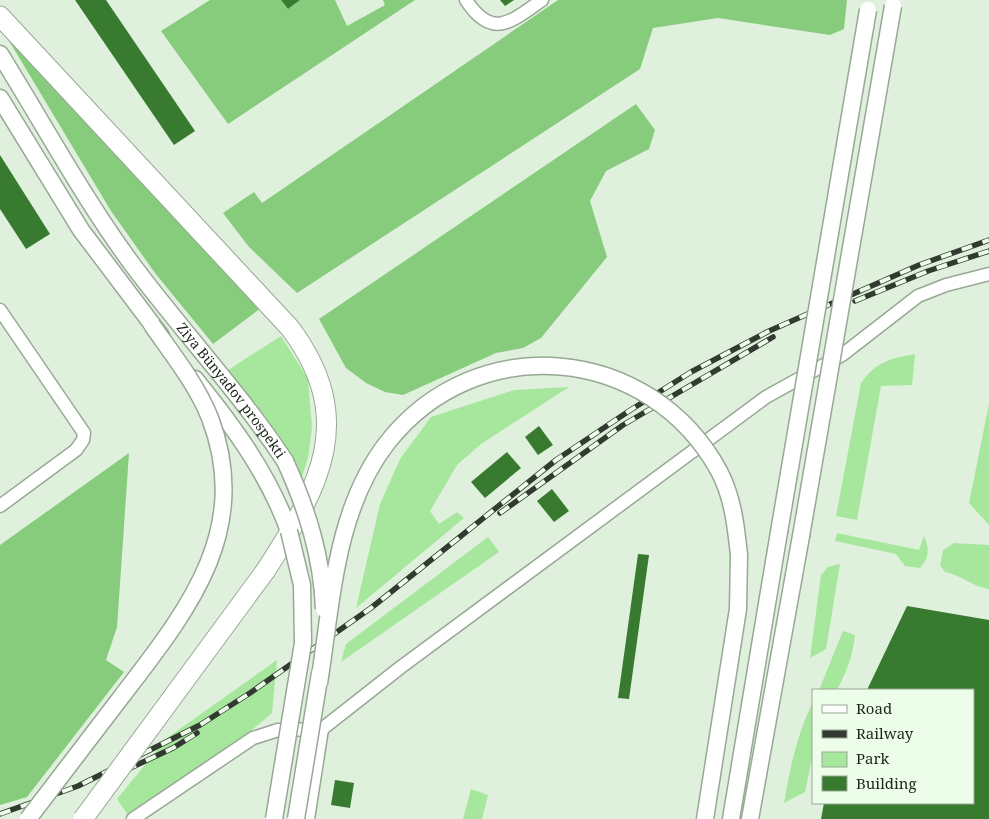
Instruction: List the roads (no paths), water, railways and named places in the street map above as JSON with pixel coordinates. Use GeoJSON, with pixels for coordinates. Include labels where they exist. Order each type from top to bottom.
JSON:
{"type":"FeatureCollection","features":[{"type":"Feature","properties":{"kind":"highway"},"geometry":{"type":"LineString","coordinates":[[0,16],[290,328],[311,359],[324,401],[326,427],[319,475],[302,513],[266,570],[83,819]]}},
{"type":"Feature","properties":{"kind":"main road"},"geometry":{"type":"LineString","coordinates":[[750,819],[893,3]]}},
{"type":"Feature","properties":{"kind":"main road"},"geometry":{"type":"LineString","coordinates":[[731,819],[778,532],[869,5]]}},
{"type":"Feature","properties":{"kind":"main road","name":"Ziya Bünyadov prospekti"},"geometry":{"type":"LineString","coordinates":[[0,54],[100,219],[136,269],[265,432],[285,461],[296,485],[312,528],[321,569],[324,607],[319,683],[296,819]]}},
{"type":"Feature","properties":{"kind":"main road","name":"Ziya Bünyadov prospekti"},"geometry":{"type":"LineString","coordinates":[[0,98],[81,230],[152,325],[238,434],[265,475],[279,502],[298,562],[304,615],[303,643],[274,819]]}},
{"type":"Feature","properties":{"kind":"main road"},"geometry":{"type":"LineString","coordinates":[[28,819],[182,616],[209,564],[218,536],[223,488],[216,437],[202,400],[152,325]]}},
{"type":"Feature","properties":{"kind":"main road"},"geometry":{"type":"LineString","coordinates":[[319,683],[339,555],[359,489],[387,443],[402,426],[444,394],[482,375],[532,366],[571,366],[623,381],[673,414],[690,431],[720,472],[729,495],[736,523],[739,555],[738,610],[705,819]]}},
{"type":"Feature","properties":{"kind":"street"},"geometry":{"type":"LineString","coordinates":[[466,0],[480,18],[489,23],[500,25],[514,20],[542,0]]}},
{"type":"Feature","properties":{"kind":"street"},"geometry":{"type":"LineString","coordinates":[[133,819],[253,738],[278,730],[322,729],[401,666],[766,397],[842,355],[918,296],[946,285],[989,274]]}},
{"type":"Feature","properties":{"kind":"street"},"geometry":{"type":"LineString","coordinates":[[0,310],[84,433],[83,440],[76,450],[1,502]]}},
{"type":"Feature","properties":{"kind":"street"},"geometry":{"type":"LineString","coordinates":[[308,819],[322,729]]}},
{"type":"Feature","properties":{"kind":"railway"},"geometry":{"type":"LineString","coordinates":[[0,814],[78,786],[200,725],[250,693],[371,608],[556,460],[691,372],[769,331],[919,265],[989,240]]}},
{"type":"Feature","properties":{"kind":"railway"},"geometry":{"type":"LineString","coordinates":[[855,301],[928,271],[989,251]]}},
{"type":"Feature","properties":{"kind":"railway"},"geometry":{"type":"LineString","coordinates":[[500,513],[623,425],[773,337]]}},
{"type":"Feature","properties":{"kind":"railway"},"geometry":{"type":"LineString","coordinates":[[126,770],[173,748],[197,733]]}}]}
